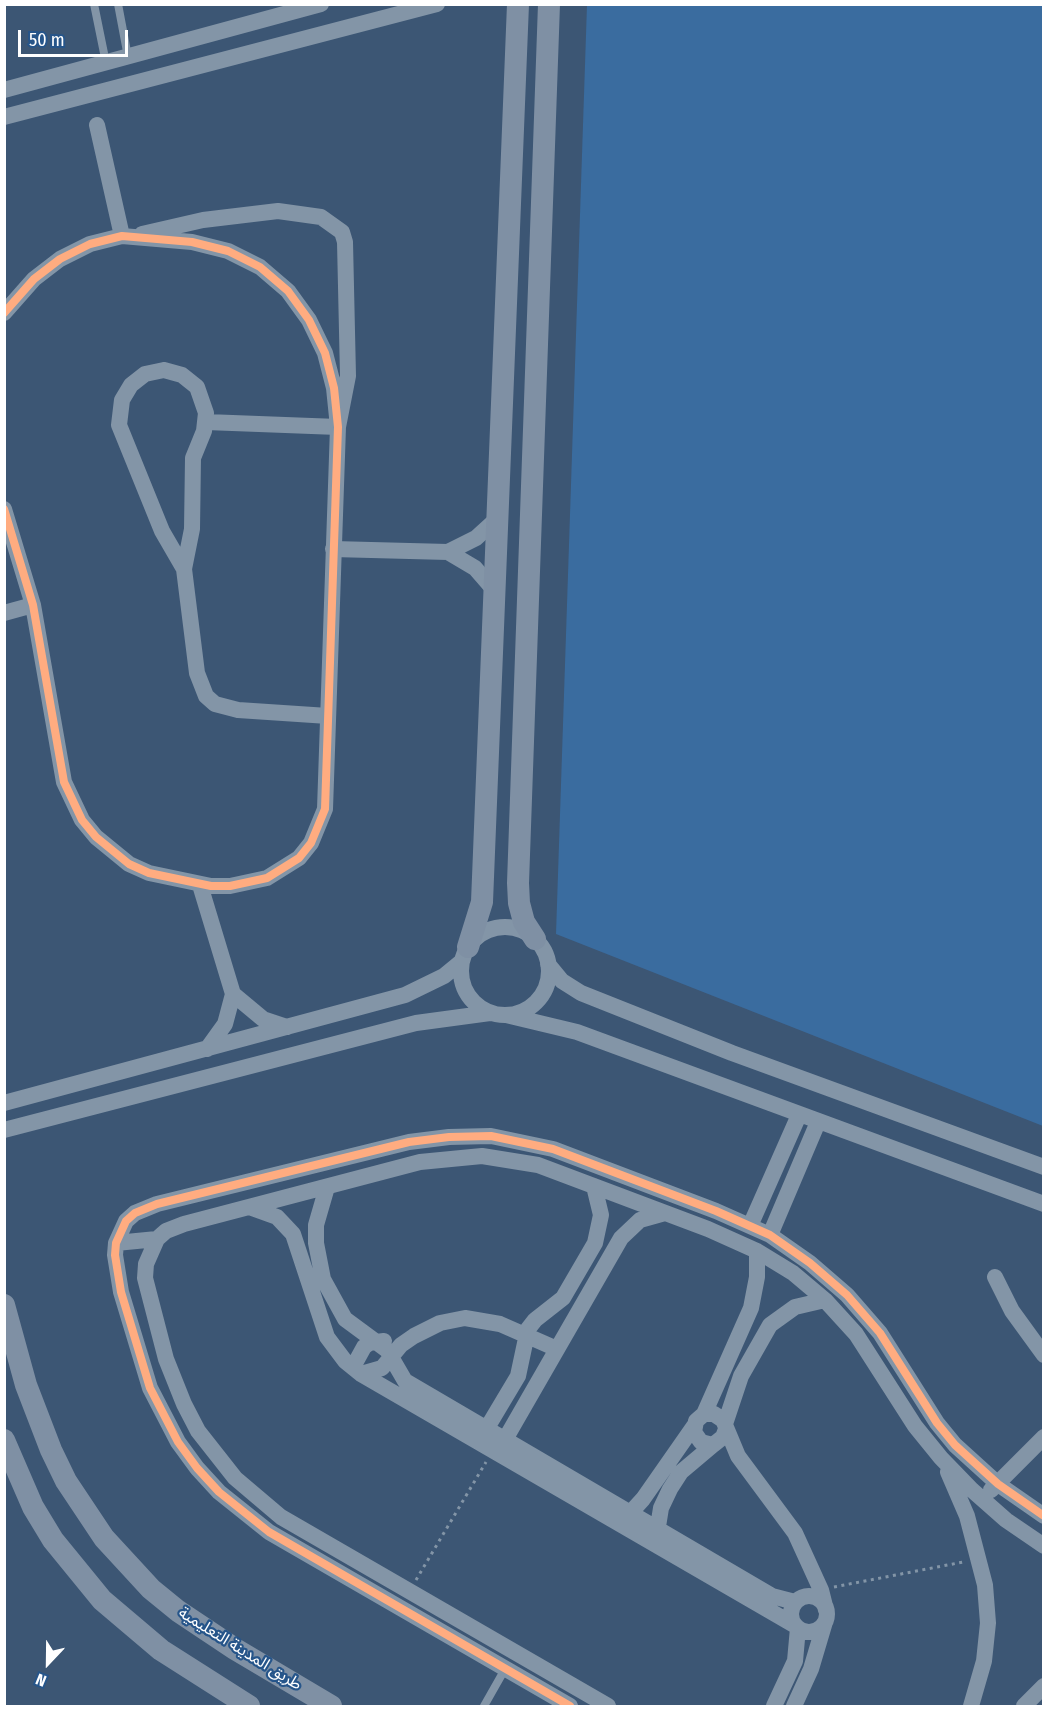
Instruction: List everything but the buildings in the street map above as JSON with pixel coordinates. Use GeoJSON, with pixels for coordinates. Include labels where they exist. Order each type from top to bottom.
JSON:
{"type":"FeatureCollection","features":[{"type":"Feature","properties":{"kind":"street"},"geometry":{"type":"LineString","coordinates":[[4,90],[321,4]]}},
{"type":"Feature","properties":{"kind":"street"},"geometry":{"type":"LineString","coordinates":[[4,117],[437,4]]}},
{"type":"Feature","properties":{"kind":"street"},"geometry":{"type":"LineString","coordinates":[[518,4],[482,902],[465,955],[461,978],[466,993],[476,1005],[498,1014],[577,1032],[1044,1204]]}},
{"type":"Feature","properties":{"kind":"street"},"geometry":{"type":"LineString","coordinates":[[549,4],[518,883],[519,903],[524,922],[544,952],[548,964],[562,981],[581,993],[754,1061],[1044,1167]]}},
{"type":"Feature","properties":{"kind":"street"},"geometry":{"type":"LineString","coordinates":[[97,125],[127,236]]}},
{"type":"Feature","properties":{"kind":"street"},"geometry":{"type":"LineString","coordinates":[[4,313],[34,279],[60,259],[90,244],[203,220],[278,210],[308,213],[335,224],[342,232],[345,242],[348,376],[338,427]]}},
{"type":"Feature","properties":{"kind":"street"},"geometry":{"type":"LineString","coordinates":[[4,509],[33,604],[64,782],[82,820],[104,845],[129,864],[159,876],[200,885],[230,886],[267,878],[292,863],[311,843],[325,809],[338,427],[334,388],[325,352],[309,320],[288,291],[260,267],[228,251],[192,242],[127,236]]}},
{"type":"Feature","properties":{"kind":"street"},"geometry":{"type":"LineString","coordinates":[[184,569],[162,531],[137,465],[121,433],[119,408],[125,392],[137,379],[154,371],[182,375],[197,387],[205,404],[206,422],[193,458],[192,529],[184,569],[197,673],[206,696],[215,704],[238,710],[328,716]]}},
{"type":"Feature","properties":{"kind":"street"},"geometry":{"type":"LineString","coordinates":[[206,422],[338,427]]}},
{"type":"Feature","properties":{"kind":"street"},"geometry":{"type":"LineString","coordinates":[[333,549],[448,552],[476,538],[498,518]]}},
{"type":"Feature","properties":{"kind":"street"},"geometry":{"type":"LineString","coordinates":[[448,552],[475,568],[495,591]]}},
{"type":"Feature","properties":{"kind":"street"},"geometry":{"type":"LineString","coordinates":[[4,613],[33,604]]}},
{"type":"Feature","properties":{"kind":"street"},"geometry":{"type":"LineString","coordinates":[[200,885],[233,994],[225,1024],[207,1049]]}},
{"type":"Feature","properties":{"kind":"street"},"geometry":{"type":"LineString","coordinates":[[4,1103],[405,995],[444,976],[465,955],[478,936],[492,929],[507,927],[521,931],[535,939]]}},
{"type":"Feature","properties":{"kind":"street"},"geometry":{"type":"LineString","coordinates":[[4,1130],[416,1023],[522,1012],[542,995],[547,983],[548,964]]}},
{"type":"Feature","properties":{"kind":"street"},"geometry":{"type":"LineString","coordinates":[[233,994],[263,1019],[288,1027]]}},
{"type":"Feature","properties":{"kind":"street"},"geometry":{"type":"LineString","coordinates":[[750,1226],[799,1115]]}},
{"type":"Feature","properties":{"kind":"street"},"geometry":{"type":"LineString","coordinates":[[770,1235],[818,1122]]}},
{"type":"Feature","properties":{"kind":"street"},"geometry":{"type":"LineString","coordinates":[[570,1707],[297,1549],[243,1513],[197,1468],[178,1442],[150,1388],[121,1292],[115,1255],[116,1243],[126,1221],[145,1207],[409,1142],[449,1137],[491,1136],[533,1143],[716,1211],[770,1235],[830,1278],[864,1314],[895,1353],[937,1423],[969,1459],[998,1484],[1044,1516]]}},
{"type":"Feature","properties":{"kind":"street"},"geometry":{"type":"LineString","coordinates":[[449,1137],[454,1157]]}},
{"type":"Feature","properties":{"kind":"street"},"geometry":{"type":"LineString","coordinates":[[608,1707],[281,1517],[257,1499],[215,1455],[198,1431],[173,1380],[154,1320],[145,1278],[148,1258],[157,1239],[166,1231],[184,1224],[420,1162],[454,1157],[510,1159],[538,1165],[708,1229],[757,1251],[793,1273],[825,1300],[856,1334],[915,1426],[940,1458],[981,1498],[1044,1546]]}},
{"type":"Feature","properties":{"kind":"street"},"geometry":{"type":"LineString","coordinates":[[492,1443],[518,1376],[526,1335],[535,1320],[563,1298],[596,1243],[601,1225],[599,1203],[594,1186]]}},
{"type":"Feature","properties":{"kind":"street"},"geometry":{"type":"LineString","coordinates":[[327,1187],[316,1225],[316,1243],[323,1279],[345,1319],[364,1335],[376,1341],[392,1356],[405,1381],[492,1443]]}},
{"type":"Feature","properties":{"kind":"street"},"geometry":{"type":"LineString","coordinates":[[248,1208],[271,1213],[288,1227],[304,1264],[321,1323],[336,1349],[357,1371],[492,1443],[656,1537],[797,1627],[813,1631],[826,1616]]}},
{"type":"Feature","properties":{"kind":"street"},"geometry":{"type":"LineString","coordinates":[[708,1229],[716,1211]]}},
{"type":"Feature","properties":{"kind":"street"},"geometry":{"type":"LineString","coordinates":[[492,1443],[557,1350],[627,1231],[648,1216],[665,1213]]}},
{"type":"Feature","properties":{"kind":"street"},"geometry":{"type":"LineString","coordinates":[[116,1243],[157,1239]]}},
{"type":"Feature","properties":{"kind":"street"},"geometry":{"type":"LineString","coordinates":[[625,1519],[699,1420],[751,1308],[757,1277],[757,1251]]}},
{"type":"Feature","properties":{"kind":"street"},"geometry":{"type":"LineString","coordinates":[[995,1277],[1012,1311],[1044,1355]]}},
{"type":"Feature","properties":{"kind":"street"},"geometry":{"type":"LineString","coordinates":[[656,1537],[670,1489],[681,1472],[723,1437],[741,1376],[770,1325],[795,1307],[825,1300]]}},
{"type":"Feature","properties":{"kind":"street","name":"طريق المدينة التعليمية"},"geometry":{"type":"LineString","coordinates":[[4,1305],[26,1385],[51,1450],[72,1491],[104,1538],[135,1572],[178,1611],[235,1649],[331,1707]]}},
{"type":"Feature","properties":{"kind":"street"},"geometry":{"type":"LineString","coordinates":[[357,1371],[377,1371],[414,1336],[430,1327],[465,1318],[489,1320],[557,1350]]}},
{"type":"Feature","properties":{"kind":"street"},"geometry":{"type":"LineString","coordinates":[[357,1371],[364,1347],[376,1341],[414,1336]]}},
{"type":"Feature","properties":{"kind":"street"},"geometry":{"type":"LineString","coordinates":[[150,1388],[173,1380]]}},
{"type":"Feature","properties":{"kind":"street"},"geometry":{"type":"LineString","coordinates":[[699,1420],[719,1416],[738,1456],[795,1533],[821,1590],[826,1616],[811,1669],[794,1707]]}},
{"type":"Feature","properties":{"kind":"street"},"geometry":{"type":"LineString","coordinates":[[699,1420],[696,1438],[701,1443],[713,1445]]}},
{"type":"Feature","properties":{"kind":"street"},"geometry":{"type":"LineString","coordinates":[[981,1498],[1044,1437]]}},
{"type":"Feature","properties":{"kind":"street"},"geometry":{"type":"LineString","coordinates":[[4,1440],[43,1524],[76,1571],[102,1600],[161,1650],[249,1707]]}},
{"type":"Feature","properties":{"kind":"street"},"geometry":{"type":"LineString","coordinates":[[940,1458],[968,1516],[980,1558],[988,1623],[984,1661],[971,1707]]}},
{"type":"Feature","properties":{"kind":"street"},"geometry":{"type":"LineString","coordinates":[[656,1537],[772,1596],[795,1602]]}},
{"type":"Feature","properties":{"kind":"street"},"geometry":{"type":"LineString","coordinates":[[774,1707],[795,1661],[797,1627],[791,1614],[795,1602],[805,1596],[816,1597],[826,1616]]}},
{"type":"Feature","properties":{"kind":"street"},"geometry":{"type":"LineString","coordinates":[[460,1643],[471,1626]]}},
{"type":"Feature","properties":{"kind":"street"},"geometry":{"type":"LineString","coordinates":[[1024,1707],[1044,1686]]}},
{"type":"Feature","properties":{"kind":"lane"},"geometry":{"type":"LineString","coordinates":[[94,4],[106,63]]}},
{"type":"Feature","properties":{"kind":"lane"},"geometry":{"type":"LineString","coordinates":[[118,4],[128,57]]}},
{"type":"Feature","properties":{"kind":"lane"},"geometry":{"type":"LineString","coordinates":[[484,1707],[505,1669]]}},
{"type":"Feature","properties":{"kind":"path"},"geometry":{"type":"LineString","coordinates":[[408,1592],[492,1443]]}},
{"type":"Feature","properties":{"kind":"path"},"geometry":{"type":"LineString","coordinates":[[821,1590],[980,1558]]}},
{"type":"Feature","properties":{"kind":"shaded area"},"geometry":{"type":"Polygon","coordinates":[[[587,5],[1043,5],[1043,1126],[556,934],[587,5]]]}},
{"type":"Feature","properties":{"kind":"cycle path"},"geometry":{"type":"LineString","coordinates":[[4,313],[34,279],[60,259],[90,244],[122,236],[192,242],[228,251],[260,267],[288,291],[309,320],[325,353],[334,388],[338,427],[325,809],[311,843],[299,858],[267,878],[230,886],[211,886],[149,873],[129,864],[96,837],[82,820],[64,782],[33,605],[4,509]]}},
{"type":"Feature","properties":{"kind":"cycle path"},"geometry":{"type":"LineString","coordinates":[[570,1706],[269,1532],[219,1492],[197,1468],[178,1442],[150,1388],[121,1292],[115,1255],[116,1243],[126,1221],[135,1213],[157,1204],[409,1142],[449,1137],[491,1136],[553,1149],[716,1211],[770,1235],[810,1263],[847,1295],[880,1333],[937,1423],[955,1445],[998,1484],[1044,1516]]}}]}
